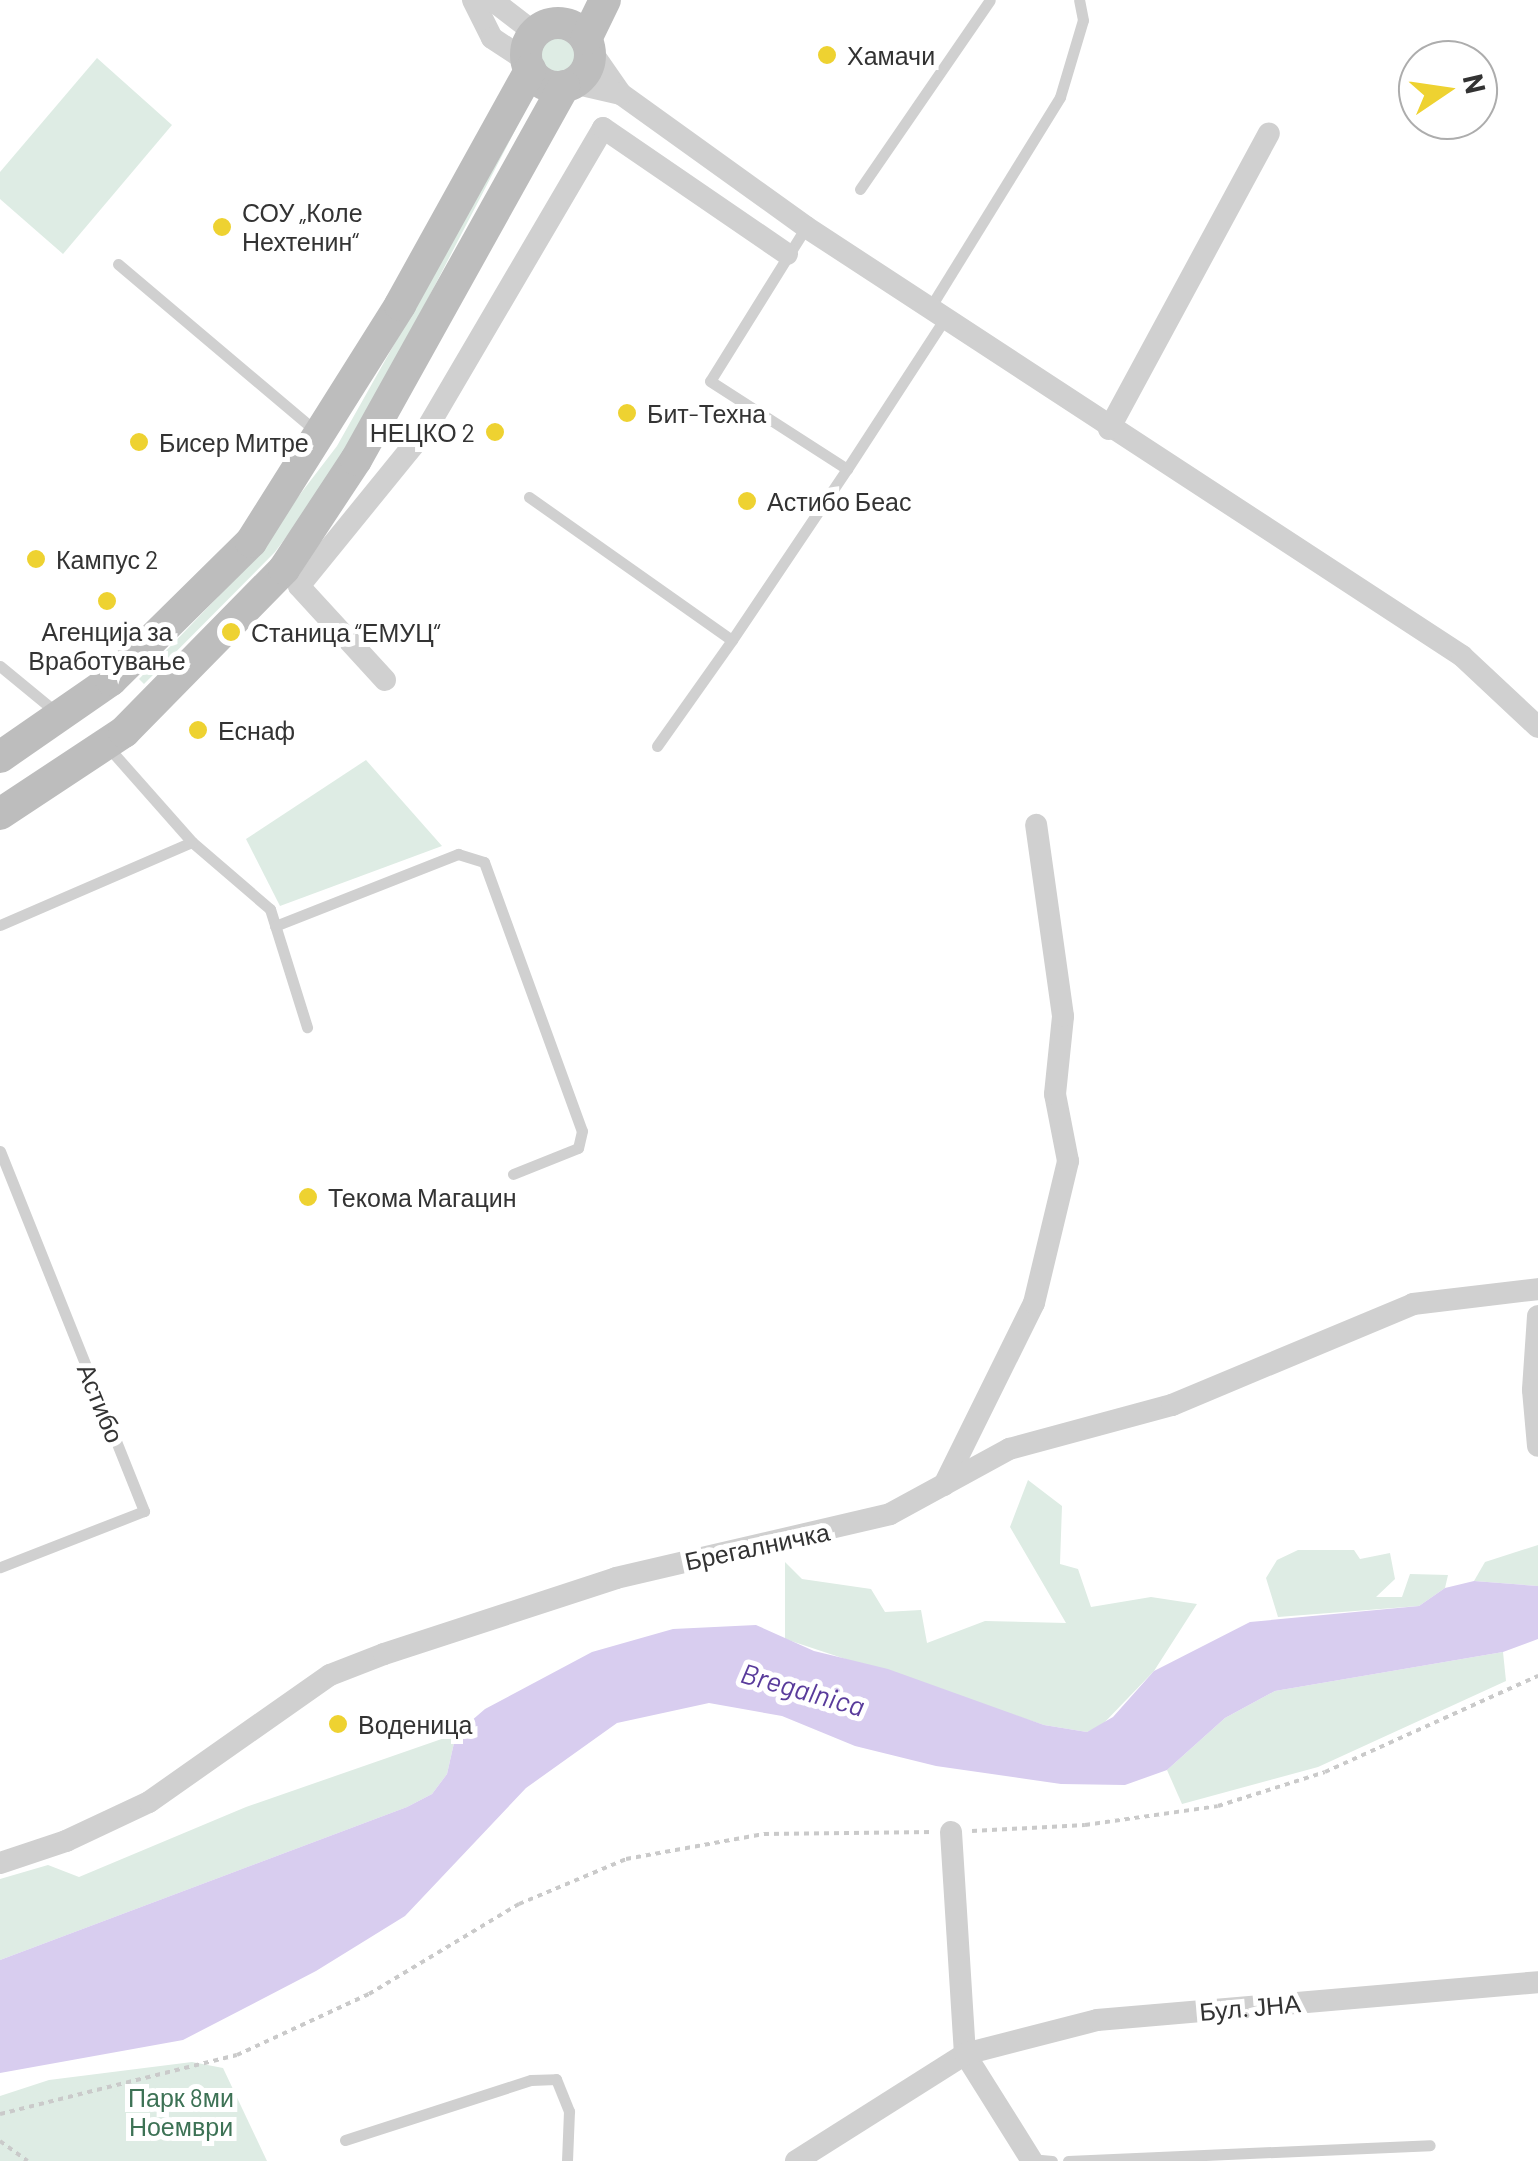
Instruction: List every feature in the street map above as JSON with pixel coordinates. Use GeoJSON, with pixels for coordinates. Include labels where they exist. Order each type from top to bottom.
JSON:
{"type":"FeatureCollection","features":[{"type":"Feature","properties":{"kind":"main road"},"geometry":{"type":"LineString","coordinates":[[0,814],[105,744],[284,568],[366,443],[569,84],[587,68],[588,44],[605,0]]}},
{"type":"Feature","properties":{"kind":"main road"},"geometry":{"type":"LineString","coordinates":[[0,757],[111,680],[251,542],[322,435],[542,37],[572,26],[588,44]]}},
{"type":"Feature","properties":{"kind":"main road"},"geometry":{"type":"LineString","coordinates":[[542,37],[544,84],[569,84]]}},
{"type":"Feature","properties":{"kind":"main road"},"geometry":{"type":"LineString","coordinates":[[67,710],[105,744]]}},
{"type":"Feature","properties":{"kind":"street"},"geometry":{"type":"LineString","coordinates":[[473,0],[492,38],[542,37]]}},
{"type":"Feature","properties":{"kind":"street"},"geometry":{"type":"LineString","coordinates":[[492,0],[542,37]]}},
{"type":"Feature","properties":{"kind":"street"},"geometry":{"type":"LineString","coordinates":[[588,44],[621,94],[936,316],[1462,656],[1538,727]]}},
{"type":"Feature","properties":{"kind":"street"},"geometry":{"type":"LineString","coordinates":[[569,84],[621,94]]}},
{"type":"Feature","properties":{"kind":"street"},"geometry":{"type":"LineString","coordinates":[[385,680],[298,586],[426,430],[603,128],[787,254]]}},
{"type":"Feature","properties":{"kind":"street"},"geometry":{"type":"LineString","coordinates":[[1109,429],[1270,133]]}},
{"type":"Feature","properties":{"kind":"street"},"geometry":{"type":"LineString","coordinates":[[942,1488],[1034,1303],[1068,1161],[1055,1094],[1063,1016],[1036,826]]}},
{"type":"Feature","properties":{"kind":"street","name":"Брегалничка"},"geometry":{"type":"LineString","coordinates":[[0,1863],[66,1842],[149,1802],[330,1675],[616,1578],[856,1525],[942,1488],[1009,1448],[1172,1406],[1412,1304],[1488,1290],[1538,1288]]}},
{"type":"Feature","properties":{"kind":"street"},"geometry":{"type":"LineString","coordinates":[[1538,1316],[1533,1390],[1538,1446]]}},
{"type":"Feature","properties":{"kind":"street"},"geometry":{"type":"LineString","coordinates":[[951,1832],[965,2054],[1038,2160]]}},
{"type":"Feature","properties":{"kind":"street","name":"Бул. ЈНА"},"geometry":{"type":"LineString","coordinates":[[796,2161],[965,2054],[1096,2020],[1538,1982]]}},
{"type":"Feature","properties":{"kind":"lane"},"geometry":{"type":"LineString","coordinates":[[860,189],[990,0]]}},
{"type":"Feature","properties":{"kind":"lane"},"geometry":{"type":"LineString","coordinates":[[656,746],[847,469],[936,316],[1060,97],[1083,20],[1079,0]]}},
{"type":"Feature","properties":{"kind":"lane"},"geometry":{"type":"LineString","coordinates":[[806,227],[710,381],[847,469]]}},
{"type":"Feature","properties":{"kind":"lane"},"geometry":{"type":"LineString","coordinates":[[118,264],[322,435]]}},
{"type":"Feature","properties":{"kind":"lane"},"geometry":{"type":"LineString","coordinates":[[529,497],[732,640]]}},
{"type":"Feature","properties":{"kind":"lane"},"geometry":{"type":"LineString","coordinates":[[0,666],[67,710]]}},
{"type":"Feature","properties":{"kind":"lane"},"geometry":{"type":"LineString","coordinates":[[105,744],[192,842],[270,909],[307,1027]]}},
{"type":"Feature","properties":{"kind":"lane"},"geometry":{"type":"LineString","coordinates":[[0,924],[192,842]]}},
{"type":"Feature","properties":{"kind":"lane"},"geometry":{"type":"LineString","coordinates":[[275,926],[458,854],[484,862],[582,1131],[578,1148],[512,1174]]}},
{"type":"Feature","properties":{"kind":"lane","name":"Астибо"},"geometry":{"type":"LineString","coordinates":[[0,1151],[144,1511],[0,1567]]}},
{"type":"Feature","properties":{"kind":"lane"},"geometry":{"type":"LineString","coordinates":[[346,2140],[531,2080],[556,2080],[570,2111],[568,2161]]}},
{"type":"Feature","properties":{"kind":"lane"},"geometry":{"type":"LineString","coordinates":[[1068,2161],[1430,2145]]}},
{"type":"Feature","properties":{"kind":"path"},"geometry":{"type":"LineString","coordinates":[[0,2114],[237,2055],[397,1979],[519,1904],[626,1859],[764,1834],[951,1832],[1085,1825],[1218,1806],[1325,1772],[1538,1676]]}},
{"type":"Feature","properties":{"kind":"path"},"geometry":{"type":"LineString","coordinates":[[0,2140],[28,2161]]}},
{"type":"Feature","properties":{"kind":"green space"},"geometry":{"type":"Polygon","coordinates":[[[558,37],[571,42],[576,55],[571,68],[558,73],[545,68],[540,55],[545,42],[558,37]]]}},
{"type":"Feature","properties":{"kind":"green space"},"geometry":{"type":"Polygon","coordinates":[[[97,58],[172,125],[63,254],[0,199],[0,172],[97,58]]]}},
{"type":"Feature","properties":{"kind":"green space"},"geometry":{"type":"Polygon","coordinates":[[[522,117],[347,455],[275,552],[144,684],[139,679],[236,578],[337,446],[522,117]]]}},
{"type":"Feature","properties":{"kind":"green space"},"geometry":{"type":"Polygon","coordinates":[[[366,760],[442,846],[280,906],[246,839],[366,760]]]}},
{"type":"Feature","properties":{"kind":"green space"},"geometry":{"type":"Polygon","coordinates":[[[1028,1480],[1062,1506],[1060,1564],[1078,1569],[1091,1607],[1151,1597],[1197,1604],[1154,1671],[1102,1725],[1087,1732],[1044,1725],[785,1639],[785,1562],[802,1579],[871,1589],[885,1612],[921,1610],[927,1643],[985,1621],[1066,1623],[1010,1527],[1028,1480]]]}},
{"type":"Feature","properties":{"kind":"green space"},"geometry":{"type":"Polygon","coordinates":[[[1538,1545],[1538,1586],[1474,1581],[1485,1562],[1538,1545]]]}},
{"type":"Feature","properties":{"kind":"green space"},"geometry":{"type":"Polygon","coordinates":[[[1298,1550],[1354,1550],[1360,1559],[1390,1553],[1395,1579],[1376,1597],[1402,1597],[1410,1574],[1448,1575],[1445,1588],[1419,1606],[1278,1617],[1266,1578],[1277,1560],[1298,1550]]]}},
{"type":"Feature","properties":{"kind":"green space"},"geometry":{"type":"Polygon","coordinates":[[[1503,1652],[1506,1681],[1318,1767],[1182,1804],[1167,1770],[1225,1718],[1275,1691],[1503,1652]]]}},
{"type":"Feature","properties":{"kind":"green space"},"geometry":{"type":"Polygon","coordinates":[[[456,1734],[447,1774],[432,1794],[407,1807],[0,1960],[0,1879],[48,1865],[79,1877],[246,1807],[456,1734]]]}},
{"type":"Feature","properties":{"kind":"green space","name":"Парк 8ми Ноември"},"geometry":{"type":"Polygon","coordinates":[[[192,2062],[223,2068],[267,2161],[0,2161],[0,2096],[49,2080],[192,2062]]]}},
{"type":"Feature","properties":{"kind":"water","name":"Bregalnica"},"geometry":{"type":"Polygon","coordinates":[[[1474,1581],[1538,1586],[1538,1639],[1503,1652],[1275,1691],[1225,1718],[1167,1770],[1125,1785],[1061,1784],[936,1766],[855,1746],[782,1716],[709,1703],[617,1723],[526,1788],[405,1916],[316,1971],[183,2040],[0,2073],[0,1960],[407,1807],[432,1794],[447,1774],[456,1734],[485,1709],[592,1652],[673,1629],[756,1625],[814,1651],[888,1669],[1044,1725],[1087,1732],[1113,1717],[1154,1671],[1250,1622],[1419,1606],[1445,1588],[1474,1581]]]}},
{"type":"Feature","properties":{"kind":"place","name":"Хамачи"},"geometry":{"type":"Point","coordinates":[827,55]}},
{"type":"Feature","properties":{"kind":"place","name":"СОУ „Коле Нехтенин“"},"geometry":{"type":"Point","coordinates":[222,227]}},
{"type":"Feature","properties":{"kind":"place","name":"Бит-Техна"},"geometry":{"type":"Point","coordinates":[627,413]}},
{"type":"Feature","properties":{"kind":"place","name":"НЕЦКО 2"},"geometry":{"type":"Point","coordinates":[495,432]}},
{"type":"Feature","properties":{"kind":"place","name":"Бисер Митре"},"geometry":{"type":"Point","coordinates":[139,442]}},
{"type":"Feature","properties":{"kind":"place","name":"Астибо Беас"},"geometry":{"type":"Point","coordinates":[747,501]}},
{"type":"Feature","properties":{"kind":"place","name":"Кампус 2"},"geometry":{"type":"Point","coordinates":[36,559]}},
{"type":"Feature","properties":{"kind":"place","name":"Агенција за Вработување"},"geometry":{"type":"Point","coordinates":[107,601]}},
{"type":"Feature","properties":{"kind":"place","name":"Станица “ЕМУЦ“"},"geometry":{"type":"Point","coordinates":[231,632]}},
{"type":"Feature","properties":{"kind":"place","name":"Еснаф"},"geometry":{"type":"Point","coordinates":[198,730]}},
{"type":"Feature","properties":{"kind":"place","name":"Текома Магацин"},"geometry":{"type":"Point","coordinates":[308,1197]}},
{"type":"Feature","properties":{"kind":"place","name":"Воденица"},"geometry":{"type":"Point","coordinates":[338,1724]}}]}
